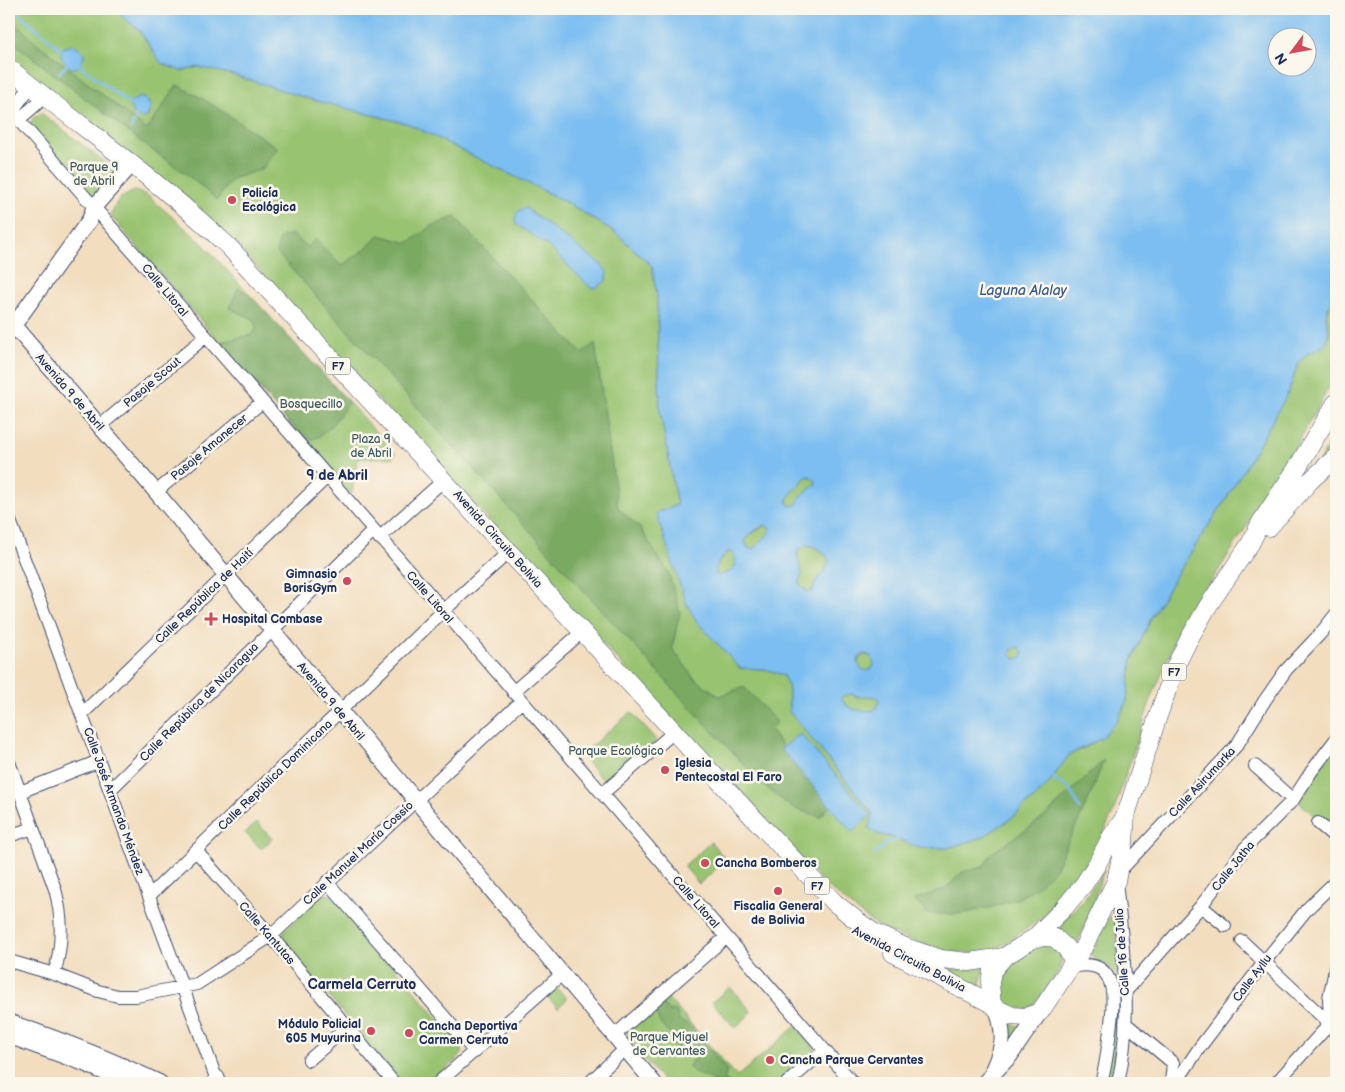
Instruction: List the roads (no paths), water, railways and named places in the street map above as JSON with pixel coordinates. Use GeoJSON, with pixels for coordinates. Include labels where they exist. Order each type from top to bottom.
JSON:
{"type":"FeatureCollection","features":[{"type":"Feature","properties":{"kind":"highway","name":"Avenida Circuito Bolivia"},"geometry":{"type":"LineString","coordinates":[[9,68],[35,95]]}},
{"type":"Feature","properties":{"kind":"highway","name":"Avenida Circuito Bolivia"},"geometry":{"type":"LineString","coordinates":[[9,78],[35,95],[132,169],[221,251],[441,483],[671,734],[835,903],[876,934],[905,947],[940,959],[969,962],[1004,957]]}},
{"type":"Feature","properties":{"kind":"highway","name":"F7"},"geometry":{"type":"LineString","coordinates":[[1126,815],[1111,837],[1098,864],[1064,908],[1034,938],[1004,957],[996,966],[990,976],[990,994],[995,1006],[1012,1016],[1031,1016],[1040,1012],[1093,931],[1116,877],[1124,842],[1126,815],[1176,665],[1208,606],[1250,544],[1261,522],[1336,403]]}},
{"type":"Feature","properties":{"kind":"highway","name":"F7"},"geometry":{"type":"LineString","coordinates":[[1250,544],[1267,530],[1310,481],[1336,457]]}},
{"type":"Feature","properties":{"kind":"highway","name":"Avenida Circuito Bolivia"},"geometry":{"type":"LineString","coordinates":[[671,734],[758,835],[842,922],[869,941],[995,1006]]}},
{"type":"Feature","properties":{"kind":"highway"},"geometry":{"type":"LineString","coordinates":[[1034,938],[1055,938],[1066,948],[1072,964]]}},
{"type":"Feature","properties":{"kind":"main road"},"geometry":{"type":"LineString","coordinates":[[10,326],[95,214],[132,169]]}},
{"type":"Feature","properties":{"kind":"main road","name":"Avenida 9 de Abril"},"geometry":{"type":"LineString","coordinates":[[10,326],[100,426],[654,1083]]}},
{"type":"Feature","properties":{"kind":"main road","name":"F7"},"geometry":{"type":"LineString","coordinates":[[987,1080],[1003,1042],[1003,1030],[995,1006]]}},
{"type":"Feature","properties":{"kind":"main road","name":"F7"},"geometry":{"type":"LineString","coordinates":[[987,1080],[1010,1056],[1040,1012]]}},
{"type":"Feature","properties":{"kind":"main road"},"geometry":{"type":"LineString","coordinates":[[9,1022],[108,1059],[160,1083]]}},
{"type":"Feature","properties":{"kind":"main road"},"geometry":{"type":"LineString","coordinates":[[9,1036],[83,1063],[125,1083]]}},
{"type":"Feature","properties":{"kind":"street"},"geometry":{"type":"LineString","coordinates":[[11,116],[15,107],[35,95]]}},
{"type":"Feature","properties":{"kind":"street","name":"Calle Litoral"},"geometry":{"type":"LineString","coordinates":[[11,116],[853,1083]]}},
{"type":"Feature","properties":{"kind":"street","name":"Pasaje Scout"},"geometry":{"type":"LineString","coordinates":[[100,426],[205,338]]}},
{"type":"Feature","properties":{"kind":"street","name":"Pasaje Amanecer"},"geometry":{"type":"LineString","coordinates":[[156,492],[262,402]]}},
{"type":"Feature","properties":{"kind":"street","name":"Calle República de Haití"},"geometry":{"type":"LineString","coordinates":[[82,714],[327,477]]}},
{"type":"Feature","properties":{"kind":"street","name":"Calle República de Nicaragua"},"geometry":{"type":"LineString","coordinates":[[110,790],[272,630],[376,534],[441,483]]}},
{"type":"Feature","properties":{"kind":"street","name":"Calle José Armando Méndez"},"geometry":{"type":"LineString","coordinates":[[9,518],[14,548],[100,761],[184,988],[216,1082]]}},
{"type":"Feature","properties":{"kind":"street","name":"Calle República Dominicana"},"geometry":{"type":"LineString","coordinates":[[150,896],[442,612],[506,555]]}},
{"type":"Feature","properties":{"kind":"street","name":"Calle Asirumarka"},"geometry":{"type":"LineString","coordinates":[[1116,877],[1237,745],[1286,670],[1336,614]]}},
{"type":"Feature","properties":{"kind":"street","name":"Calle Manuel María Cossío"},"geometry":{"type":"LineString","coordinates":[[9,961],[118,996],[136,996],[197,984],[271,936],[414,800],[579,634]]}},
{"type":"Feature","properties":{"kind":"street"},"geometry":{"type":"LineString","coordinates":[[602,794],[671,734]]}},
{"type":"Feature","properties":{"kind":"street","name":"Calle Jatha"},"geometry":{"type":"LineString","coordinates":[[1126,991],[1201,906],[1245,848],[1293,800],[1336,739]]}},
{"type":"Feature","properties":{"kind":"street"},"geometry":{"type":"LineString","coordinates":[[20,792],[100,761]]}},
{"type":"Feature","properties":{"kind":"street"},"geometry":{"type":"LineString","coordinates":[[9,762],[55,889],[60,908],[61,934],[59,959],[54,974]]}},
{"type":"Feature","properties":{"kind":"street"},"geometry":{"type":"LineString","coordinates":[[1255,766],[1293,800]]}},
{"type":"Feature","properties":{"kind":"street"},"geometry":{"type":"LineString","coordinates":[[1318,824],[1336,838]]}},
{"type":"Feature","properties":{"kind":"street"},"geometry":{"type":"LineString","coordinates":[[9,836],[33,828]]}},
{"type":"Feature","properties":{"kind":"street","name":"Calle Kantutas"},"geometry":{"type":"LineString","coordinates":[[197,852],[271,936],[394,1083]]}},
{"type":"Feature","properties":{"kind":"street","name":"Calle 16 de Julio"},"geometry":{"type":"LineString","coordinates":[[1116,877],[1126,991],[1123,1053],[1118,1083]]}},
{"type":"Feature","properties":{"kind":"street","name":"Calle Ayllu"},"geometry":{"type":"LineString","coordinates":[[1180,1081],[1200,1047],[1265,961],[1307,909],[1336,881]]}},
{"type":"Feature","properties":{"kind":"street"},"geometry":{"type":"LineString","coordinates":[[327,882],[475,1052]]}},
{"type":"Feature","properties":{"kind":"street"},"geometry":{"type":"LineString","coordinates":[[1201,906],[1225,926]]}},
{"type":"Feature","properties":{"kind":"street"},"geometry":{"type":"LineString","coordinates":[[614,1036],[726,937]]}},
{"type":"Feature","properties":{"kind":"street"},"geometry":{"type":"LineString","coordinates":[[1242,941],[1333,1020]]}},
{"type":"Feature","properties":{"kind":"street","name":"Calle 16 de Julio"},"geometry":{"type":"LineString","coordinates":[[1072,964],[1087,964],[1098,968],[1107,974],[1111,982],[1113,1013],[1106,1065],[1101,1083]]}},
{"type":"Feature","properties":{"kind":"street"},"geometry":{"type":"LineString","coordinates":[[1333,1020],[1329,998],[1336,964]]}},
{"type":"Feature","properties":{"kind":"street"},"geometry":{"type":"LineString","coordinates":[[438,1083],[562,974]]}},
{"type":"Feature","properties":{"kind":"street"},"geometry":{"type":"LineString","coordinates":[[1276,1083],[1333,1020]]}},
{"type":"Feature","properties":{"kind":"street"},"geometry":{"type":"LineString","coordinates":[[1124,1023],[1173,1064],[1180,1081]]}},
{"type":"Feature","properties":{"kind":"street"},"geometry":{"type":"LineString","coordinates":[[309,1060],[347,1027]]}},
{"type":"Feature","properties":{"kind":"street"},"geometry":{"type":"LineString","coordinates":[[589,1083],[625,1049]]}},
{"type":"Feature","properties":{"kind":"street"},"geometry":{"type":"LineString","coordinates":[[788,1083],[824,1051]]}},
{"type":"Feature","properties":{"kind":"water","name":"Laguna Alalay"},"geometry":{"type":"Polygon","coordinates":[[[113,9],[1336,9],[1336,292],[1329,303],[1326,316],[1329,331],[1326,344],[1307,354],[1298,364],[1288,393],[1258,446],[1152,616],[1132,660],[1127,701],[1118,719],[1102,738],[1069,755],[1046,787],[1013,817],[983,837],[948,848],[920,848],[898,839],[877,834],[869,828],[873,814],[789,711],[789,688],[783,675],[765,669],[740,668],[697,622],[686,603],[656,513],[677,505],[660,410],[657,297],[652,266],[616,233],[568,203],[409,124],[313,100],[234,75],[199,67],[181,71],[161,63],[139,30],[113,9]],[[809,476],[789,496],[787,501],[790,506],[796,505],[801,496],[816,484],[815,480],[809,476]],[[766,525],[752,533],[745,541],[748,548],[754,549],[769,533],[770,529],[766,525]],[[806,545],[799,549],[797,555],[802,574],[799,583],[807,592],[812,592],[817,579],[825,571],[829,561],[823,552],[817,548],[806,545]],[[727,552],[717,566],[716,575],[726,573],[735,566],[734,557],[731,552],[727,552]],[[1019,647],[1011,650],[1012,656],[1015,659],[1020,658],[1023,652],[1019,647]],[[866,654],[860,655],[857,662],[861,669],[868,671],[874,666],[872,657],[866,654]],[[844,695],[841,698],[843,702],[856,710],[875,710],[880,701],[868,696],[844,695]]]}},
{"type":"Feature","properties":{"kind":"water"},"geometry":{"type":"Polygon","coordinates":[[[73,45],[81,49],[84,55],[82,62],[76,68],[71,68],[62,59],[61,53],[64,47],[73,45]]]}},
{"type":"Feature","properties":{"kind":"water"},"geometry":{"type":"Polygon","coordinates":[[[139,97],[146,100],[149,104],[150,110],[147,117],[138,117],[129,104],[139,97]]]}},
{"type":"Feature","properties":{"kind":"water"},"geometry":{"type":"Polygon","coordinates":[[[526,208],[603,266],[607,273],[606,281],[596,288],[591,288],[548,246],[516,224],[515,218],[517,213],[526,208]]]}},
{"type":"Feature","properties":{"kind":"water"},"geometry":{"type":"Polygon","coordinates":[[[800,734],[871,815],[852,832],[781,749],[800,734]]]}},
{"type":"Feature","properties":{"kind":"waterway"},"geometry":{"type":"LineString","coordinates":[[14,9],[64,52]]}},
{"type":"Feature","properties":{"kind":"waterway"},"geometry":{"type":"LineString","coordinates":[[59,73],[69,63]]}},
{"type":"Feature","properties":{"kind":"waterway"},"geometry":{"type":"LineString","coordinates":[[78,64],[131,105]]}},
{"type":"Feature","properties":{"kind":"waterway"},"geometry":{"type":"LineString","coordinates":[[26,105],[31,101]]}},
{"type":"Feature","properties":{"kind":"waterway"},"geometry":{"type":"LineString","coordinates":[[131,129],[137,114]]}},
{"type":"Feature","properties":{"kind":"waterway"},"geometry":{"type":"LineString","coordinates":[[1051,775],[1058,782],[1069,788],[1080,809]]}},
{"type":"Feature","properties":{"kind":"waterway"},"geometry":{"type":"LineString","coordinates":[[875,854],[887,843],[899,837]]}},
{"type":"Feature","properties":{"kind":"place","name":"Policía Ecológica"},"geometry":{"type":"Point","coordinates":[232,200]}},
{"type":"Feature","properties":{"kind":"place","name":"Gimnasio BorisGym"},"geometry":{"type":"Point","coordinates":[347,581]}},
{"type":"Feature","properties":{"kind":"place","name":"Hospital Combase"},"geometry":{"type":"Point","coordinates":[211,619]}},
{"type":"Feature","properties":{"kind":"place","name":"Iglesia Pentecostal El Faro"},"geometry":{"type":"Point","coordinates":[665,770]}},
{"type":"Feature","properties":{"kind":"place","name":"Cancha Bomberos"},"geometry":{"type":"Point","coordinates":[705,863]}},
{"type":"Feature","properties":{"kind":"place","name":"Fiscalia General de Bolivia"},"geometry":{"type":"Point","coordinates":[778,891]}},
{"type":"Feature","properties":{"kind":"place","name":"Módulo Policial 605 Muyurina"},"geometry":{"type":"Point","coordinates":[371,1031]}},
{"type":"Feature","properties":{"kind":"place","name":"Cancha Deportiva Carmen Cerruto"},"geometry":{"type":"Point","coordinates":[409,1033]}},
{"type":"Feature","properties":{"kind":"place","name":"Cancha Parque Cervantes"},"geometry":{"type":"Point","coordinates":[770,1060]}},
{"type":"Feature","properties":{"kind":"district","name":"9 de Abril"},"geometry":{"type":"Point","coordinates":[337,475]}},
{"type":"Feature","properties":{"kind":"district","name":"Carmela Cerruto"},"geometry":{"type":"Point","coordinates":[362,984]}},
{"type":"Feature","properties":{"kind":"park label","name":"Parque 9 de Abril"},"geometry":{"type":"Point","coordinates":[94,174]}},
{"type":"Feature","properties":{"kind":"park label","name":"Bosquecillo"},"geometry":{"type":"Point","coordinates":[311,404]}},
{"type":"Feature","properties":{"kind":"park label","name":"Plaza 9 de Abril"},"geometry":{"type":"Point","coordinates":[371,446]}},
{"type":"Feature","properties":{"kind":"park label","name":"Parque Ecológico"},"geometry":{"type":"Point","coordinates":[616,751]}},
{"type":"Feature","properties":{"kind":"park label","name":"Parque Miguel de Cervantes"},"geometry":{"type":"Point","coordinates":[669,1044]}}]}
